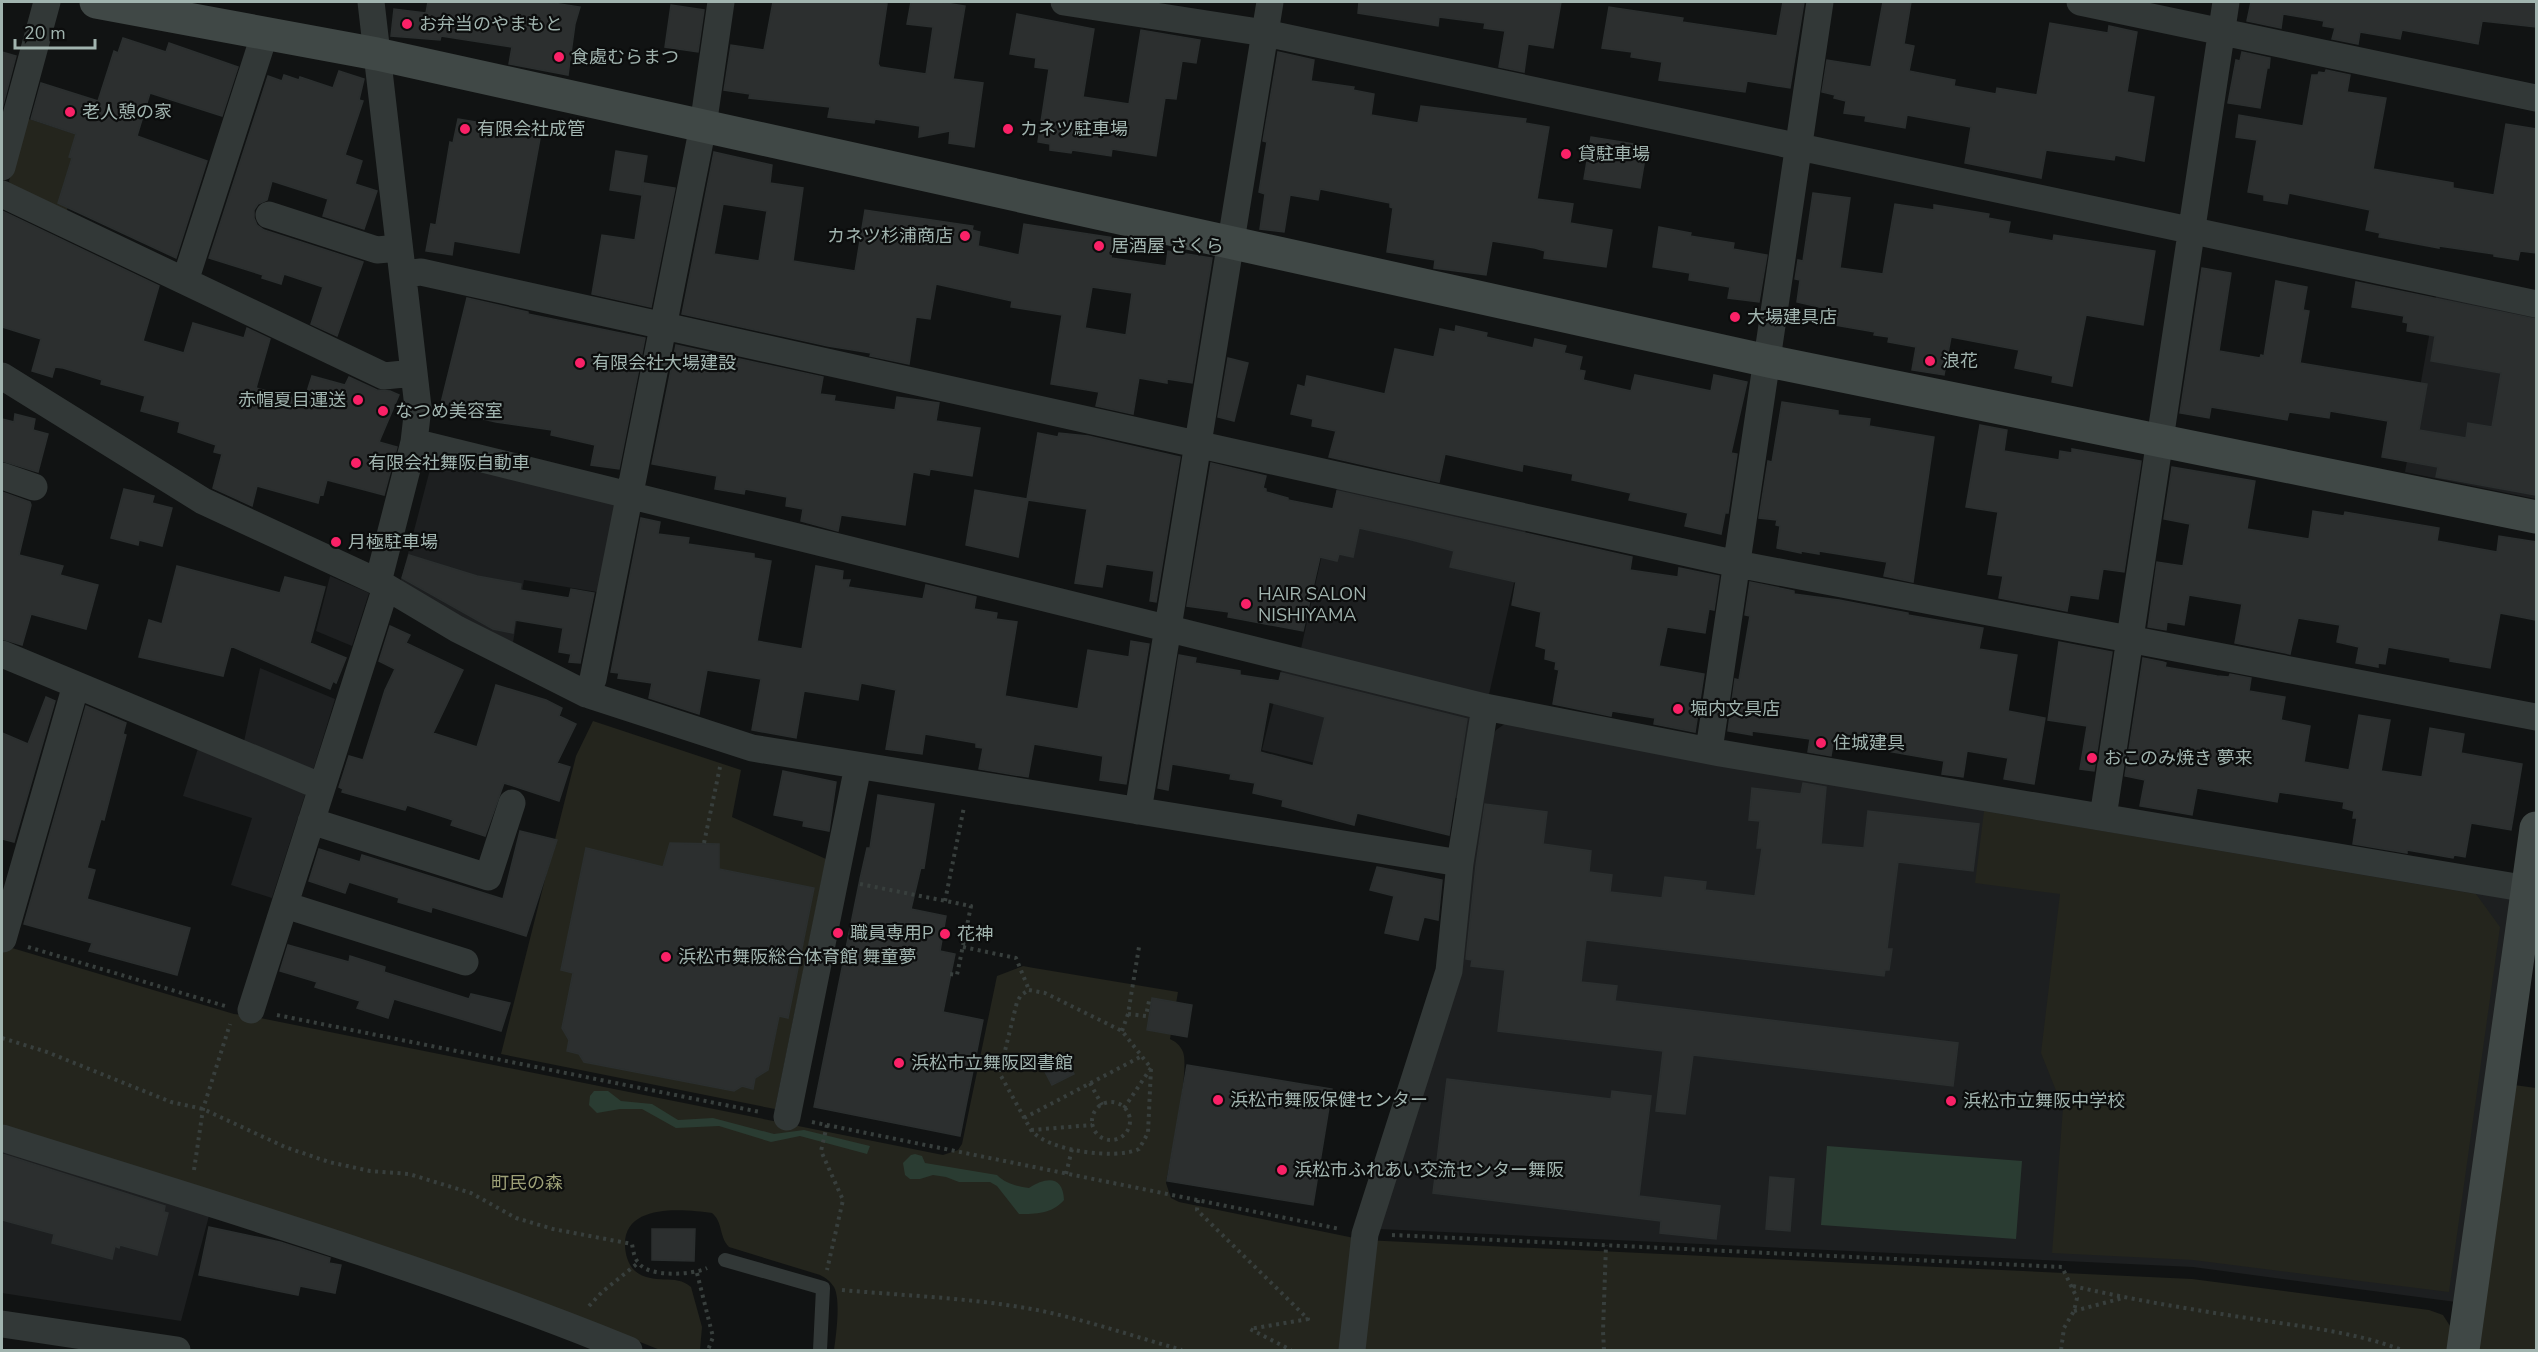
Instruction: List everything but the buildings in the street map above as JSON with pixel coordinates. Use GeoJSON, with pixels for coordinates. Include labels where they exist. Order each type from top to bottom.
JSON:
{"type":"FeatureCollection","features":[{"type":"Feature","properties":{"kind":"street"},"geometry":{"type":"LineString","coordinates":[[2,167],[47,2]]}},
{"type":"Feature","properties":{"kind":"street"},"geometry":{"type":"LineString","coordinates":[[96,2],[377,54],[1768,360],[2536,517]]}},
{"type":"Feature","properties":{"kind":"street"},"geometry":{"type":"LineString","coordinates":[[243,1009],[285,905],[322,787],[382,585],[414,441],[418,407],[371,2]]}},
{"type":"Feature","properties":{"kind":"street"},"geometry":{"type":"LineString","coordinates":[[586,694],[593,679],[703,126],[722,2]]}},
{"type":"Feature","properties":{"kind":"street"},"geometry":{"type":"LineString","coordinates":[[1064,2],[1265,33],[1799,145],[2536,304]]}},
{"type":"Feature","properties":{"kind":"street"},"geometry":{"type":"LineString","coordinates":[[1138,811],[1270,2]]}},
{"type":"Feature","properties":{"kind":"street"},"geometry":{"type":"LineString","coordinates":[[1708,750],[1820,2]]}},
{"type":"Feature","properties":{"kind":"street"},"geometry":{"type":"LineString","coordinates":[[2080,2],[2536,98]]}},
{"type":"Feature","properties":{"kind":"street"},"geometry":{"type":"LineString","coordinates":[[2103,817],[2226,2]]}},
{"type":"Feature","properties":{"kind":"street"},"geometry":{"type":"LineString","coordinates":[[185,281],[265,33]]}},
{"type":"Feature","properties":{"kind":"street"},"geometry":{"type":"LineString","coordinates":[[2,194],[384,376],[414,373]]}},
{"type":"Feature","properties":{"kind":"street"},"geometry":{"type":"LineString","coordinates":[[269,215],[377,250],[399,248]]}},
{"type":"Feature","properties":{"kind":"street"},"geometry":{"type":"LineString","coordinates":[[403,274],[421,272],[1737,564],[2536,717]]}},
{"type":"Feature","properties":{"kind":"street"},"geometry":{"type":"LineString","coordinates":[[2,376],[203,501],[382,585],[457,629],[586,694],[752,748],[1460,863]]}},
{"type":"Feature","properties":{"kind":"street"},"geometry":{"type":"LineString","coordinates":[[414,441],[1485,707],[1708,750],[2528,889]]}},
{"type":"Feature","properties":{"kind":"street"},"geometry":{"type":"LineString","coordinates":[[2,476],[34,487]]}},
{"type":"Feature","properties":{"kind":"street"},"geometry":{"type":"LineString","coordinates":[[2,654],[322,787]]}},
{"type":"Feature","properties":{"kind":"street"},"geometry":{"type":"LineString","coordinates":[[3,939],[76,685]]}},
{"type":"Feature","properties":{"kind":"street"},"geometry":{"type":"LineString","coordinates":[[1352,1350],[1365,1234],[1449,971],[1460,863],[1485,707]]}},
{"type":"Feature","properties":{"kind":"street"},"geometry":{"type":"LineString","coordinates":[[787,1117],[858,765]]}},
{"type":"Feature","properties":{"kind":"street"},"geometry":{"type":"LineString","coordinates":[[311,821],[488,877],[512,803]]}},
{"type":"Feature","properties":{"kind":"street"},"geometry":{"type":"LineString","coordinates":[[2463,1350],[2527,959],[2528,889],[2536,828]]}},
{"type":"Feature","properties":{"kind":"street"},"geometry":{"type":"LineString","coordinates":[[285,905],[465,962]]}},
{"type":"Feature","properties":{"kind":"street"},"geometry":{"type":"LineString","coordinates":[[2,1138],[358,1252],[571,1327],[628,1350]]}},
{"type":"Feature","properties":{"kind":"street"},"geometry":{"type":"LineString","coordinates":[[2,1324],[177,1350]]}},
{"type":"Feature","properties":{"kind":"lane"},"geometry":{"type":"LineString","coordinates":[[725,1260],[823,1288],[820,1350]]}},
{"type":"Feature","properties":{"kind":"path"},"geometry":{"type":"LineString","coordinates":[[704,843],[720,767]]}},
{"type":"Feature","properties":{"kind":"path"},"geometry":{"type":"LineString","coordinates":[[945,901],[969,783]]}},
{"type":"Feature","properties":{"kind":"path"},"geometry":{"type":"LineString","coordinates":[[836,879],[971,906],[957,975],[951,974]]}},
{"type":"Feature","properties":{"kind":"path"},"geometry":{"type":"LineString","coordinates":[[3,939],[243,1009],[203,1109],[190,1197]]}},
{"type":"Feature","properties":{"kind":"path"},"geometry":{"type":"LineString","coordinates":[[963,947],[1016,958],[1029,990]]}},
{"type":"Feature","properties":{"kind":"path"},"geometry":{"type":"LineString","coordinates":[[1122,1031],[1128,1014],[1139,947]]}},
{"type":"Feature","properties":{"kind":"path"},"geometry":{"type":"LineString","coordinates":[[1029,990],[1045,993],[1122,1031],[1142,1056],[1150,1068],[1148,1133],[1139,1149],[1121,1154],[1072,1149],[1045,1142],[1037,1138],[1031,1130],[1004,1084],[1001,1067],[1017,1002],[1029,990]]}},
{"type":"Feature","properties":{"kind":"path"},"geometry":{"type":"LineString","coordinates":[[1128,1014],[1146,1017],[1149,1000]]}},
{"type":"Feature","properties":{"kind":"path"},"geometry":{"type":"LineString","coordinates":[[2,1038],[47,1052],[171,1102],[203,1109],[285,1147],[329,1162],[370,1171],[409,1174],[471,1193],[516,1218],[632,1244],[638,1263],[651,1272],[697,1273],[725,1260]]}},
{"type":"Feature","properties":{"kind":"path"},"geometry":{"type":"LineString","coordinates":[[1024,1118],[1142,1056]]}},
{"type":"Feature","properties":{"kind":"path"},"geometry":{"type":"LineString","coordinates":[[1124,1108],[1150,1068]]}},
{"type":"Feature","properties":{"kind":"path"},"geometry":{"type":"LineString","coordinates":[[1090,1083],[1101,1105]]}},
{"type":"Feature","properties":{"kind":"path"},"geometry":{"type":"LineString","coordinates":[[1117,1103],[1124,1108],[1130,1122],[1128,1129],[1116,1140],[1101,1137],[1092,1125],[1092,1117],[1101,1105],[1117,1103]]}},
{"type":"Feature","properties":{"kind":"path"},"geometry":{"type":"LineString","coordinates":[[826,1125],[821,1151],[843,1200],[823,1288],[992,1304],[1040,1311],[1089,1322],[1182,1350]]}},
{"type":"Feature","properties":{"kind":"path"},"geometry":{"type":"LineString","coordinates":[[1031,1130],[1092,1125]]}},
{"type":"Feature","properties":{"kind":"path"},"geometry":{"type":"LineString","coordinates":[[1066,1174],[1072,1149]]}},
{"type":"Feature","properties":{"kind":"path"},"geometry":{"type":"LineString","coordinates":[[1198,1200],[1197,1210],[1308,1319],[1250,1329],[1290,1350]]}},
{"type":"Feature","properties":{"kind":"path"},"geometry":{"type":"LineString","coordinates":[[1365,1234],[2062,1268],[2077,1298],[2074,1311],[2064,1328],[2061,1350]]}},
{"type":"Feature","properties":{"kind":"path"},"geometry":{"type":"LineString","coordinates":[[1604,1350],[1606,1245]]}},
{"type":"Feature","properties":{"kind":"path"},"geometry":{"type":"LineString","coordinates":[[571,1327],[602,1292],[638,1263]]}},
{"type":"Feature","properties":{"kind":"path"},"geometry":{"type":"LineString","coordinates":[[697,1273],[713,1336],[708,1350]]}},
{"type":"Feature","properties":{"kind":"path"},"geometry":{"type":"LineString","coordinates":[[2073,1286],[2123,1298],[2304,1325],[2341,1335],[2373,1339],[2402,1350]]}},
{"type":"Feature","properties":{"kind":"path"},"geometry":{"type":"LineString","coordinates":[[2074,1311],[2123,1298]]}},
{"type":"Feature","properties":{"kind":"shaded area"},"geometry":{"type":"Polygon","coordinates":[[[2437,291],[2536,312],[2536,499],[2405,472],[2437,291]]]}},
{"type":"Feature","properties":{"kind":"shaded area"},"geometry":{"type":"Polygon","coordinates":[[[433,458],[617,504],[603,593],[524,580],[512,648],[400,584],[433,458]]]}},
{"type":"Feature","properties":{"kind":"shaded area"},"geometry":{"type":"Polygon","coordinates":[[[1338,483],[1527,525],[1488,699],[1300,653],[1338,483]]]}},
{"type":"Feature","properties":{"kind":"shaded area"},"geometry":{"type":"Polygon","coordinates":[[[330,576],[369,593],[352,646],[316,631],[330,576]]]}},
{"type":"Feature","properties":{"kind":"shaded area"},"geometry":{"type":"Polygon","coordinates":[[[1283,665],[1474,713],[1460,799],[1262,750],[1283,665]]]}},
{"type":"Feature","properties":{"kind":"shaded area"},"geometry":{"type":"Polygon","coordinates":[[[260,668],[335,699],[312,774],[243,746],[260,668]]]}},
{"type":"Feature","properties":{"kind":"shaded area","name":"浜松市立舞阪中学校"},"geometry":{"type":"Polygon","coordinates":[[[1506,723],[2513,892],[2456,1302],[2193,1267],[1379,1229],[1470,864],[1489,743],[1496,730],[1506,723]]]}},
{"type":"Feature","properties":{"kind":"shaded area"},"geometry":{"type":"Polygon","coordinates":[[[199,745],[307,789],[272,898],[231,885],[252,818],[183,796],[199,745]]]}},
{"type":"Feature","properties":{"kind":"shaded area"},"geometry":{"type":"Polygon","coordinates":[[[594,1091],[608,1091],[621,1101],[652,1104],[678,1120],[713,1118],[774,1134],[804,1130],[870,1146],[867,1154],[800,1136],[771,1142],[719,1126],[676,1128],[642,1109],[620,1109],[597,1113],[589,1105],[590,1096],[594,1091]]]}},
{"type":"Feature","properties":{"kind":"shaded area"},"geometry":{"type":"Polygon","coordinates":[[[2,1146],[210,1212],[181,1321],[2,1293],[2,1146]]]}},
{"type":"Feature","properties":{"kind":"shaded area"},"geometry":{"type":"Polygon","coordinates":[[[1827,1146],[2022,1161],[2016,1239],[1821,1225],[1827,1146]]]}},
{"type":"Feature","properties":{"kind":"shaded area"},"geometry":{"type":"Polygon","coordinates":[[[915,1154],[922,1156],[925,1163],[997,1175],[1008,1183],[1029,1188],[1052,1180],[1060,1186],[1064,1200],[1049,1211],[1019,1214],[997,1186],[990,1182],[959,1182],[933,1175],[910,1179],[905,1175],[903,1163],[915,1154]]]}},
{"type":"Feature","properties":{"kind":"green space"},"geometry":{"type":"Polygon","coordinates":[[[26,118],[90,139],[66,213],[11,187],[9,181],[26,118]]]}},
{"type":"Feature","properties":{"kind":"green space","name":"浜松市舞阪総合体育館 舞童夢"},"geometry":{"type":"Polygon","coordinates":[[[593,721],[741,770],[732,817],[826,859],[775,1109],[501,1054],[576,756],[593,721]]]}},
{"type":"Feature","properties":{"kind":"green space"},"geometry":{"type":"Polygon","coordinates":[[[1984,811],[2476,894],[2500,927],[2449,1292],[2193,1260],[2052,1253],[2063,1108],[2041,1053],[2060,894],[1975,883],[1984,811]]]}},
{"type":"Feature","properties":{"kind":"green space","name":"町民の森"},"geometry":{"type":"Polygon","coordinates":[[[2,945],[234,1014],[943,1155],[958,1150],[962,1144],[997,976],[1023,966],[1178,992],[1170,1039],[1181,1047],[1183,1052],[1184,1077],[1166,1183],[1171,1198],[1179,1202],[1364,1240],[2192,1279],[2429,1310],[2443,1315],[2450,1326],[2449,1350],[834,1350],[837,1300],[834,1287],[828,1280],[820,1275],[729,1247],[712,1213],[672,1210],[645,1215],[634,1222],[627,1231],[625,1245],[627,1259],[635,1271],[649,1278],[678,1281],[691,1287],[702,1327],[700,1350],[660,1350],[575,1316],[2,1125],[2,945]]]}},
{"type":"Feature","properties":{"kind":"green space"},"geometry":{"type":"Polygon","coordinates":[[[2514,1085],[2536,1088],[2536,1350],[2477,1350],[2514,1085]]]}},
{"type":"Feature","properties":{"kind":"place","name":"お弁当のやまもと"},"geometry":{"type":"Point","coordinates":[407,24]}},
{"type":"Feature","properties":{"kind":"place","name":"食處むらまつ"},"geometry":{"type":"Point","coordinates":[559,57]}},
{"type":"Feature","properties":{"kind":"place","name":"老人憩の家"},"geometry":{"type":"Point","coordinates":[70,112]}},
{"type":"Feature","properties":{"kind":"place","name":"有限会社成管"},"geometry":{"type":"Point","coordinates":[465,129]}},
{"type":"Feature","properties":{"kind":"place","name":"カネツ駐車場"},"geometry":{"type":"Point","coordinates":[1008,129]}},
{"type":"Feature","properties":{"kind":"place","name":"貸駐車場"},"geometry":{"type":"Point","coordinates":[1566,154]}},
{"type":"Feature","properties":{"kind":"place","name":"カネツ杉浦商店"},"geometry":{"type":"Point","coordinates":[965,236]}},
{"type":"Feature","properties":{"kind":"place","name":"居酒屋 さくら"},"geometry":{"type":"Point","coordinates":[1099,246]}},
{"type":"Feature","properties":{"kind":"place","name":"大場建具店"},"geometry":{"type":"Point","coordinates":[1735,317]}},
{"type":"Feature","properties":{"kind":"place","name":"浪花"},"geometry":{"type":"Point","coordinates":[1930,361]}},
{"type":"Feature","properties":{"kind":"place","name":"有限会社大場建設"},"geometry":{"type":"Point","coordinates":[580,363]}},
{"type":"Feature","properties":{"kind":"place","name":"赤帽夏目運送"},"geometry":{"type":"Point","coordinates":[358,400]}},
{"type":"Feature","properties":{"kind":"place","name":"なつめ美容室"},"geometry":{"type":"Point","coordinates":[383,411]}},
{"type":"Feature","properties":{"kind":"place","name":"有限会社舞阪自動車"},"geometry":{"type":"Point","coordinates":[356,463]}},
{"type":"Feature","properties":{"kind":"place","name":"月極駐車場"},"geometry":{"type":"Point","coordinates":[336,542]}},
{"type":"Feature","properties":{"kind":"place","name":"HAIR SALON NISHIYAMA"},"geometry":{"type":"Point","coordinates":[1246,604]}},
{"type":"Feature","properties":{"kind":"place","name":"堀内文具店"},"geometry":{"type":"Point","coordinates":[1678,709]}},
{"type":"Feature","properties":{"kind":"place","name":"住城建具"},"geometry":{"type":"Point","coordinates":[1821,743]}},
{"type":"Feature","properties":{"kind":"place","name":"おこのみ焼き 夢来"},"geometry":{"type":"Point","coordinates":[2092,758]}},
{"type":"Feature","properties":{"kind":"place","name":"職員専用P"},"geometry":{"type":"Point","coordinates":[838,933]}},
{"type":"Feature","properties":{"kind":"place","name":"花神"},"geometry":{"type":"Point","coordinates":[945,934]}},
{"type":"Feature","properties":{"kind":"place","name":"浜松市舞阪総合体育館 舞童夢"},"geometry":{"type":"Point","coordinates":[666,957]}},
{"type":"Feature","properties":{"kind":"place","name":"浜松市立舞阪図書館"},"geometry":{"type":"Point","coordinates":[899,1063]}},
{"type":"Feature","properties":{"kind":"place","name":"浜松市舞阪保健センター"},"geometry":{"type":"Point","coordinates":[1218,1100]}},
{"type":"Feature","properties":{"kind":"place","name":"浜松市立舞阪中学校"},"geometry":{"type":"Point","coordinates":[1951,1101]}},
{"type":"Feature","properties":{"kind":"place","name":"浜松市ふれあい交流センター舞阪"},"geometry":{"type":"Point","coordinates":[1282,1170]}}]}
